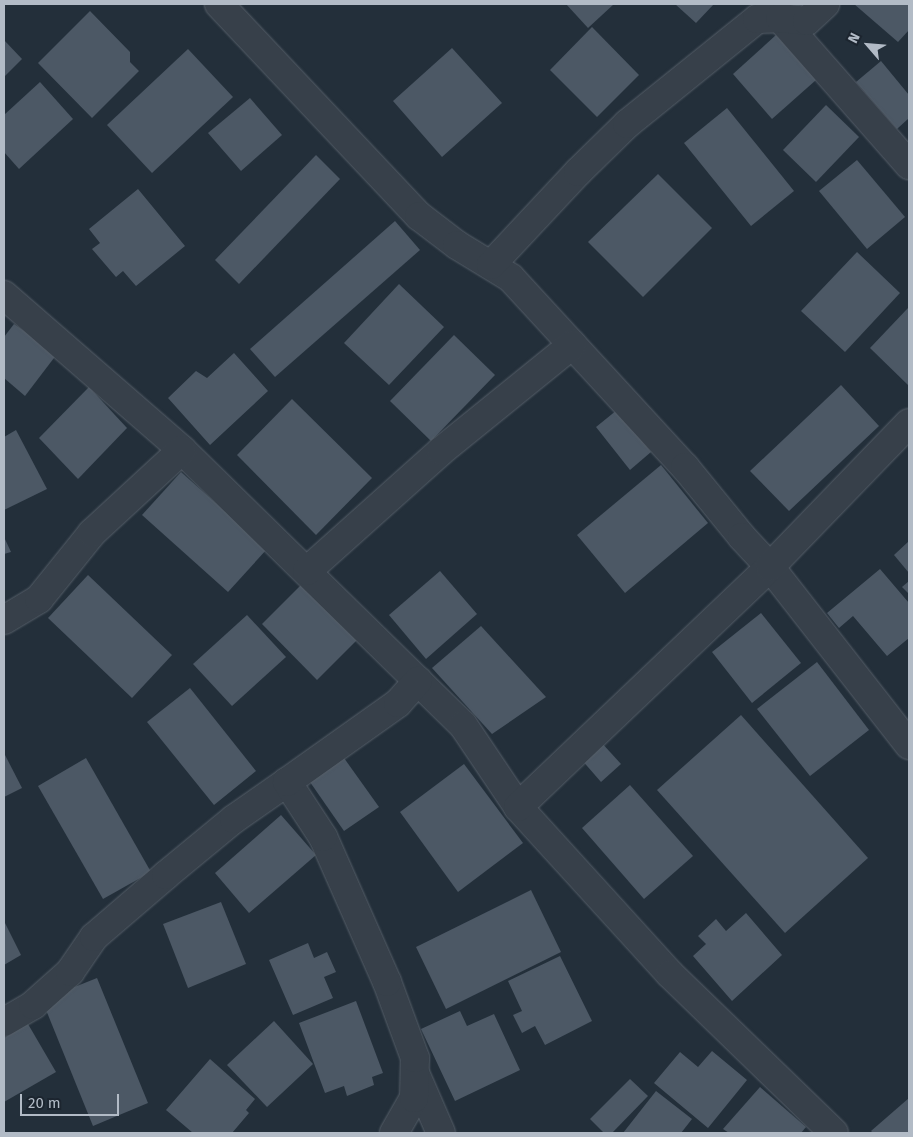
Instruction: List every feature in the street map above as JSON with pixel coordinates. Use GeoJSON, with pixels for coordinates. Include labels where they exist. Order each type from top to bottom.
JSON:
{"type":"FeatureCollection","features":[{"type":"Feature","properties":{"kind":"street"},"geometry":{"type":"LineString","coordinates":[[219,4],[419,216],[457,245],[511,278],[685,467],[742,537],[770,567],[909,745]]}},
{"type":"Feature","properties":{"kind":"street"},"geometry":{"type":"LineString","coordinates":[[490,265],[578,172],[627,124],[757,19],[780,18],[807,21],[825,4]]}},
{"type":"Feature","properties":{"kind":"street"},"geometry":{"type":"LineString","coordinates":[[780,18],[909,165]]}},
{"type":"Feature","properties":{"kind":"street"},"geometry":{"type":"LineString","coordinates":[[4,296],[182,450],[463,725],[518,807],[670,974],[834,1133]]}},
{"type":"Feature","properties":{"kind":"street"},"geometry":{"type":"LineString","coordinates":[[307,571],[441,451],[572,345]]}},
{"type":"Feature","properties":{"kind":"street"},"geometry":{"type":"LineString","coordinates":[[518,807],[770,567],[909,423]]}},
{"type":"Feature","properties":{"kind":"street"},"geometry":{"type":"LineString","coordinates":[[4,620],[39,599],[92,533],[182,450]]}},
{"type":"Feature","properties":{"kind":"street"},"geometry":{"type":"LineString","coordinates":[[4,1022],[33,1005],[70,972],[94,937],[234,819],[398,704],[418,681]]}},
{"type":"Feature","properties":{"kind":"street"},"geometry":{"type":"LineString","coordinates":[[287,782],[322,837],[387,982],[415,1058],[414,1098],[394,1133]]}},
{"type":"Feature","properties":{"kind":"street"},"geometry":{"type":"LineString","coordinates":[[414,1071],[441,1133]]}},
{"type":"Feature","properties":{"kind":"building"},"geometry":{"type":"Polygon","coordinates":[[[566,4],[614,4],[588,28],[566,4]]]}},
{"type":"Feature","properties":{"kind":"building"},"geometry":{"type":"Polygon","coordinates":[[[675,4],[714,4],[696,23],[675,4]]]}},
{"type":"Feature","properties":{"kind":"building"},"geometry":{"type":"Polygon","coordinates":[[[854,4],[909,4],[909,30],[898,42],[854,4]]]}},
{"type":"Feature","properties":{"kind":"building"},"geometry":{"type":"Polygon","coordinates":[[[90,11],[130,52],[130,62],[139,71],[92,118],[38,63],[90,11]]]}},
{"type":"Feature","properties":{"kind":"building"},"geometry":{"type":"Polygon","coordinates":[[[592,27],[639,75],[597,117],[550,70],[592,27]]]}},
{"type":"Feature","properties":{"kind":"building"},"geometry":{"type":"Polygon","coordinates":[[[776,35],[816,80],[772,119],[733,74],[776,35]]]}},
{"type":"Feature","properties":{"kind":"building"},"geometry":{"type":"Polygon","coordinates":[[[4,40],[22,59],[4,77],[4,40]]]}},
{"type":"Feature","properties":{"kind":"building"},"geometry":{"type":"Polygon","coordinates":[[[452,48],[502,103],[442,157],[393,101],[452,48]]]}},
{"type":"Feature","properties":{"kind":"building"},"geometry":{"type":"Polygon","coordinates":[[[188,49],[233,97],[152,173],[107,125],[188,49]]]}},
{"type":"Feature","properties":{"kind":"building"},"geometry":{"type":"Polygon","coordinates":[[[881,61],[909,95],[909,118],[897,129],[856,82],[881,61]]]}},
{"type":"Feature","properties":{"kind":"building"},"geometry":{"type":"Polygon","coordinates":[[[40,82],[73,119],[19,169],[4,152],[4,115],[40,82]]]}},
{"type":"Feature","properties":{"kind":"building"},"geometry":{"type":"Polygon","coordinates":[[[250,98],[282,135],[241,171],[208,133],[250,98]]]}},
{"type":"Feature","properties":{"kind":"building"},"geometry":{"type":"Polygon","coordinates":[[[826,105],[859,137],[816,182],[783,150],[826,105]]]}},
{"type":"Feature","properties":{"kind":"building"},"geometry":{"type":"Polygon","coordinates":[[[727,108],[794,191],[751,226],[684,143],[727,108]]]}},
{"type":"Feature","properties":{"kind":"building"},"geometry":{"type":"Polygon","coordinates":[[[316,155],[340,179],[239,284],[215,260],[316,155]]]}},
{"type":"Feature","properties":{"kind":"building"},"geometry":{"type":"Polygon","coordinates":[[[857,160],[905,217],[867,249],[819,191],[857,160]]]}},
{"type":"Feature","properties":{"kind":"building"},"geometry":{"type":"Polygon","coordinates":[[[658,174],[712,228],[643,297],[588,242],[658,174]]]}},
{"type":"Feature","properties":{"kind":"building"},"geometry":{"type":"Polygon","coordinates":[[[138,189],[185,246],[136,286],[123,271],[116,277],[92,249],[100,243],[89,229],[138,189]]]}},
{"type":"Feature","properties":{"kind":"building"},"geometry":{"type":"Polygon","coordinates":[[[395,221],[420,250],[275,377],[250,349],[395,221]]]}},
{"type":"Feature","properties":{"kind":"building"},"geometry":{"type":"Polygon","coordinates":[[[857,252],[900,293],[845,352],[801,311],[857,252]]]}},
{"type":"Feature","properties":{"kind":"building"},"geometry":{"type":"Polygon","coordinates":[[[399,284],[444,327],[389,385],[344,343],[399,284]]]}},
{"type":"Feature","properties":{"kind":"building"},"geometry":{"type":"Polygon","coordinates":[[[909,309],[909,386],[870,348],[909,309]]]}},
{"type":"Feature","properties":{"kind":"building"},"geometry":{"type":"Polygon","coordinates":[[[14,324],[57,354],[25,396],[4,378],[4,337],[14,324]]]}},
{"type":"Feature","properties":{"kind":"building"},"geometry":{"type":"Polygon","coordinates":[[[454,335],[495,375],[431,441],[390,401],[454,335]]]}},
{"type":"Feature","properties":{"kind":"building"},"geometry":{"type":"Polygon","coordinates":[[[234,353],[268,391],[210,445],[168,398],[196,371],[207,378],[234,353]]]}},
{"type":"Feature","properties":{"kind":"building"},"geometry":{"type":"Polygon","coordinates":[[[841,385],[879,426],[789,511],[750,471],[841,385]]]}},
{"type":"Feature","properties":{"kind":"building"},"geometry":{"type":"Polygon","coordinates":[[[89,387],[127,428],[78,479],[39,438],[89,387]]]}},
{"type":"Feature","properties":{"kind":"building"},"geometry":{"type":"Polygon","coordinates":[[[292,399],[372,478],[316,535],[237,455],[292,399]]]}},
{"type":"Feature","properties":{"kind":"building"},"geometry":{"type":"Polygon","coordinates":[[[617,410],[651,452],[630,470],[596,427],[617,410]]]}},
{"type":"Feature","properties":{"kind":"building"},"geometry":{"type":"Polygon","coordinates":[[[16,430],[47,489],[4,510],[4,437],[16,430]]]}},
{"type":"Feature","properties":{"kind":"building"},"geometry":{"type":"Polygon","coordinates":[[[661,465],[708,523],[625,593],[577,535],[661,465]]]}},
{"type":"Feature","properties":{"kind":"building"},"geometry":{"type":"Polygon","coordinates":[[[181,472],[267,549],[228,592],[142,515],[181,472]]]}},
{"type":"Feature","properties":{"kind":"building"},"geometry":{"type":"Polygon","coordinates":[[[4,537],[11,552],[4,554],[4,537]]]}},
{"type":"Feature","properties":{"kind":"building"},"geometry":{"type":"Polygon","coordinates":[[[909,541],[909,573],[894,555],[909,541]]]}},
{"type":"Feature","properties":{"kind":"building"},"geometry":{"type":"Polygon","coordinates":[[[880,569],[909,603],[909,638],[887,656],[853,616],[839,628],[827,613],[880,569]]]}},
{"type":"Feature","properties":{"kind":"building"},"geometry":{"type":"Polygon","coordinates":[[[440,571],[477,614],[426,659],[389,615],[440,571]]]}},
{"type":"Feature","properties":{"kind":"building"},"geometry":{"type":"Polygon","coordinates":[[[88,575],[172,655],[132,698],[48,618],[88,575]]]}},
{"type":"Feature","properties":{"kind":"building"},"geometry":{"type":"Polygon","coordinates":[[[909,581],[909,594],[902,587],[909,581]]]}},
{"type":"Feature","properties":{"kind":"building"},"geometry":{"type":"Polygon","coordinates":[[[303,583],[358,639],[317,680],[262,624],[303,583]]]}},
{"type":"Feature","properties":{"kind":"building"},"geometry":{"type":"Polygon","coordinates":[[[761,613],[801,663],[752,703],[712,652],[761,613]]]}},
{"type":"Feature","properties":{"kind":"building"},"geometry":{"type":"Polygon","coordinates":[[[247,615],[286,657],[232,706],[193,664],[247,615]]]}},
{"type":"Feature","properties":{"kind":"building"},"geometry":{"type":"Polygon","coordinates":[[[481,626],[546,697],[492,734],[432,668],[481,626]]]}},
{"type":"Feature","properties":{"kind":"building"},"geometry":{"type":"Polygon","coordinates":[[[817,662],[869,730],[810,776],[757,709],[817,662]]]}},
{"type":"Feature","properties":{"kind":"building"},"geometry":{"type":"Polygon","coordinates":[[[190,688],[256,771],[214,805],[147,722],[190,688]]]}},
{"type":"Feature","properties":{"kind":"building"},"geometry":{"type":"Polygon","coordinates":[[[741,715],[868,858],[785,933],[657,790],[741,715]]]}},
{"type":"Feature","properties":{"kind":"building"},"geometry":{"type":"Polygon","coordinates":[[[600,741],[621,764],[601,782],[581,759],[600,741]]]}},
{"type":"Feature","properties":{"kind":"building"},"geometry":{"type":"Polygon","coordinates":[[[4,753],[22,788],[4,797],[4,753]]]}},
{"type":"Feature","properties":{"kind":"building"},"geometry":{"type":"Polygon","coordinates":[[[86,758],[151,872],[103,899],[38,786],[86,758]]]}},
{"type":"Feature","properties":{"kind":"building"},"geometry":{"type":"Polygon","coordinates":[[[344,758],[379,807],[344,831],[310,782],[344,758]]]}},
{"type":"Feature","properties":{"kind":"building"},"geometry":{"type":"Polygon","coordinates":[[[464,764],[523,843],[458,892],[400,812],[464,764]]]}},
{"type":"Feature","properties":{"kind":"building"},"geometry":{"type":"Polygon","coordinates":[[[630,785],[693,856],[644,899],[582,828],[630,785]]]}},
{"type":"Feature","properties":{"kind":"building"},"geometry":{"type":"Polygon","coordinates":[[[281,815],[316,855],[249,913],[215,873],[281,815]]]}},
{"type":"Feature","properties":{"kind":"building"},"geometry":{"type":"Polygon","coordinates":[[[531,890],[561,952],[446,1009],[416,947],[531,890]]]}},
{"type":"Feature","properties":{"kind":"building"},"geometry":{"type":"Polygon","coordinates":[[[221,902],[246,964],[188,988],[163,924],[221,902]]]}},
{"type":"Feature","properties":{"kind":"building"},"geometry":{"type":"Polygon","coordinates":[[[746,913],[782,955],[732,1001],[693,956],[706,944],[698,936],[716,919],[726,931],[746,913]]]}},
{"type":"Feature","properties":{"kind":"building"},"geometry":{"type":"Polygon","coordinates":[[[4,921],[21,955],[4,965],[4,921]]]}},
{"type":"Feature","properties":{"kind":"building"},"geometry":{"type":"Polygon","coordinates":[[[308,943],[314,958],[327,952],[336,972],[324,977],[333,998],[293,1015],[269,960],[308,943]]]}},
{"type":"Feature","properties":{"kind":"building"},"geometry":{"type":"Polygon","coordinates":[[[560,956],[592,1021],[545,1045],[535,1026],[522,1033],[513,1015],[522,1011],[508,981],[560,956]]]}},
{"type":"Feature","properties":{"kind":"building"},"geometry":{"type":"Polygon","coordinates":[[[97,978],[148,1103],[93,1126],[42,1000],[97,978]]]}},
{"type":"Feature","properties":{"kind":"building"},"geometry":{"type":"Polygon","coordinates":[[[356,1001],[383,1073],[372,1077],[374,1085],[347,1096],[344,1086],[325,1093],[299,1023],[356,1001]]]}},
{"type":"Feature","properties":{"kind":"building"},"geometry":{"type":"Polygon","coordinates":[[[460,1011],[467,1026],[494,1014],[520,1070],[455,1101],[421,1029],[460,1011]]]}},
{"type":"Feature","properties":{"kind":"building"},"geometry":{"type":"Polygon","coordinates":[[[274,1021],[313,1064],[267,1107],[227,1065],[274,1021]]]}},
{"type":"Feature","properties":{"kind":"building"},"geometry":{"type":"Polygon","coordinates":[[[28,1024],[56,1072],[4,1102],[4,1038],[28,1024]]]}},
{"type":"Feature","properties":{"kind":"building"},"geometry":{"type":"Polygon","coordinates":[[[712,1051],[747,1080],[708,1128],[654,1083],[680,1052],[698,1067],[712,1051]]]}},
{"type":"Feature","properties":{"kind":"building"},"geometry":{"type":"Polygon","coordinates":[[[210,1059],[255,1099],[246,1110],[249,1113],[232,1133],[193,1133],[166,1110],[210,1059]]]}},
{"type":"Feature","properties":{"kind":"building"},"geometry":{"type":"Polygon","coordinates":[[[630,1079],[648,1096],[612,1133],[604,1133],[590,1119],[630,1079]]]}},
{"type":"Feature","properties":{"kind":"building"},"geometry":{"type":"Polygon","coordinates":[[[760,1087],[806,1127],[801,1133],[729,1133],[723,1129],[760,1087]]]}},
{"type":"Feature","properties":{"kind":"building"},"geometry":{"type":"Polygon","coordinates":[[[656,1091],[692,1119],[681,1133],[623,1133],[656,1091]]]}},
{"type":"Feature","properties":{"kind":"building"},"geometry":{"type":"Polygon","coordinates":[[[909,1098],[909,1132],[873,1133],[871,1131],[909,1098]]]}}]}
